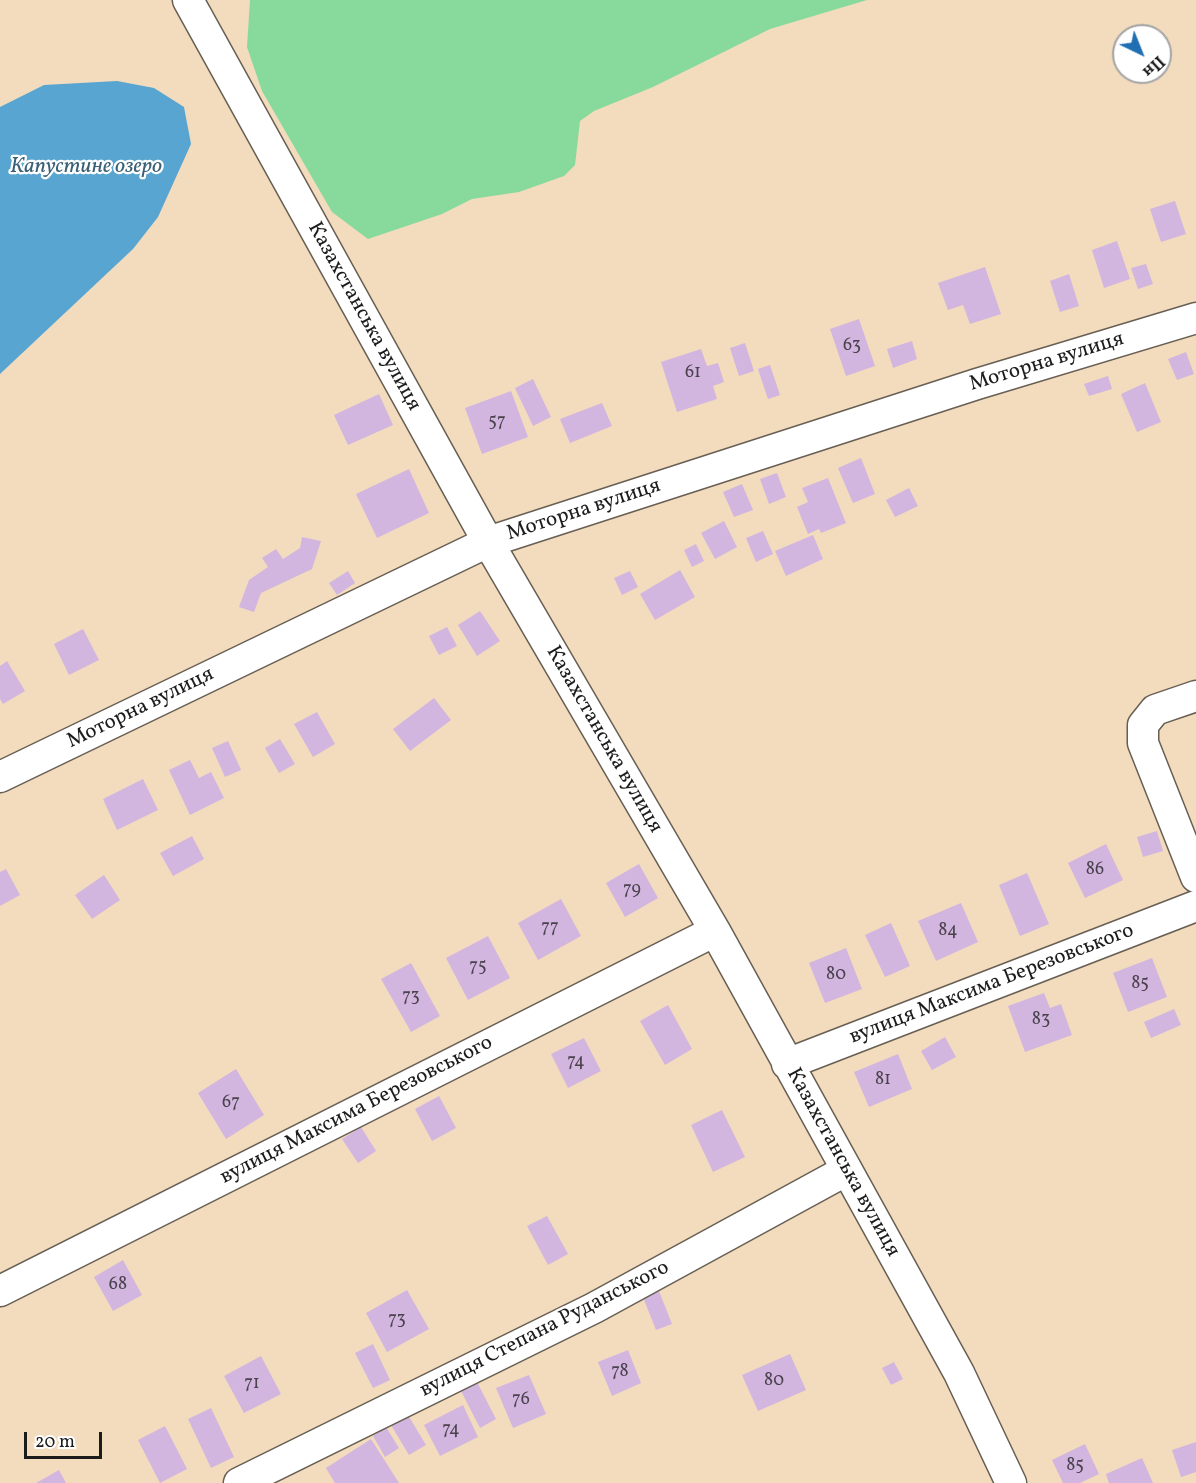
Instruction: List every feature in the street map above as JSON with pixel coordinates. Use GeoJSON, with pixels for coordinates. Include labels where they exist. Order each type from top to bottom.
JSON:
{"type":"FeatureCollection","features":[{"type":"Feature","properties":{"kind":"street","name":"Казахстанська вулиця"},"geometry":{"type":"LineString","coordinates":[[188,0],[488,542],[715,931],[959,1372],[1011,1483]]}},
{"type":"Feature","properties":{"kind":"street","name":"Моторна вулиця"},"geometry":{"type":"LineString","coordinates":[[0,777],[488,542],[976,384],[1196,318]]}},
{"type":"Feature","properties":{"kind":"street"},"geometry":{"type":"LineString","coordinates":[[1196,696],[1155,710],[1143,725],[1143,743],[1196,877]]}},
{"type":"Feature","properties":{"kind":"street","name":"вулиця Максима Березовського"},"geometry":{"type":"LineString","coordinates":[[787,1064],[1196,906]]}},
{"type":"Feature","properties":{"kind":"street","name":"вулиця Максима Березовського"},"geometry":{"type":"LineString","coordinates":[[0,1291],[715,931]]}},
{"type":"Feature","properties":{"kind":"street","name":"вулиця Степана Руданського"},"geometry":{"type":"LineString","coordinates":[[239,1483],[594,1308],[847,1170]]}},
{"type":"Feature","properties":{"kind":"green space"},"geometry":{"type":"Polygon","coordinates":[[[250,0],[867,0],[770,29],[653,87],[594,111],[580,121],[575,165],[564,176],[519,192],[472,199],[442,214],[368,239],[332,212],[262,91],[247,47],[250,0]]]}},
{"type":"Feature","properties":{"kind":"water","name":"Капустине озеро"},"geometry":{"type":"Polygon","coordinates":[[[117,81],[154,88],[184,107],[191,144],[158,217],[133,249],[0,374],[0,107],[44,85],[117,81]]]}},
{"type":"Feature","properties":{"kind":"building"},"geometry":{"type":"Polygon","coordinates":[[[1175,201],[1186,234],[1161,242],[1150,209],[1175,201]]]}},
{"type":"Feature","properties":{"kind":"building"},"geometry":{"type":"Polygon","coordinates":[[[1117,241],[1130,279],[1104,288],[1092,250],[1117,241]]]}},
{"type":"Feature","properties":{"kind":"building"},"geometry":{"type":"Polygon","coordinates":[[[1146,264],[1153,284],[1138,289],[1131,268],[1146,264]]]}},
{"type":"Feature","properties":{"kind":"building"},"geometry":{"type":"Polygon","coordinates":[[[985,267],[1001,314],[970,324],[963,305],[948,310],[938,283],[985,267]]]}},
{"type":"Feature","properties":{"kind":"building"},"geometry":{"type":"Polygon","coordinates":[[[1069,274],[1079,306],[1060,312],[1050,281],[1069,274]]]}},
{"type":"Feature","properties":{"kind":"building"},"geometry":{"type":"Polygon","coordinates":[[[859,319],[875,366],[846,376],[830,329],[859,319]]]}},
{"type":"Feature","properties":{"kind":"building"},"geometry":{"type":"Polygon","coordinates":[[[912,341],[917,359],[893,368],[887,349],[912,341]]]}},
{"type":"Feature","properties":{"kind":"building"},"geometry":{"type":"Polygon","coordinates":[[[745,343],[754,371],[739,376],[730,348],[745,343]]]}},
{"type":"Feature","properties":{"kind":"building"},"geometry":{"type":"Polygon","coordinates":[[[701,349],[707,366],[718,363],[724,382],[713,386],[717,399],[677,412],[661,362],[701,349]]]}},
{"type":"Feature","properties":{"kind":"building"},"geometry":{"type":"Polygon","coordinates":[[[1186,352],[1194,374],[1177,380],[1168,359],[1186,352]]]}},
{"type":"Feature","properties":{"kind":"building"},"geometry":{"type":"Polygon","coordinates":[[[770,365],[780,395],[768,399],[758,369],[770,365]]]}},
{"type":"Feature","properties":{"kind":"building"},"geometry":{"type":"Polygon","coordinates":[[[1108,376],[1112,389],[1089,396],[1084,384],[1108,376]]]}},
{"type":"Feature","properties":{"kind":"building"},"geometry":{"type":"Polygon","coordinates":[[[533,379],[551,417],[533,426],[515,388],[533,379]]]}},
{"type":"Feature","properties":{"kind":"building"},"geometry":{"type":"Polygon","coordinates":[[[1145,383],[1161,422],[1137,432],[1121,394],[1145,383]]]}},
{"type":"Feature","properties":{"kind":"building"},"geometry":{"type":"Polygon","coordinates":[[[511,391],[528,437],[482,454],[465,408],[511,391]]]}},
{"type":"Feature","properties":{"kind":"building"},"geometry":{"type":"Polygon","coordinates":[[[379,394],[393,425],[348,445],[334,415],[379,394]]]}},
{"type":"Feature","properties":{"kind":"building"},"geometry":{"type":"Polygon","coordinates":[[[602,403],[612,426],[570,443],[560,419],[602,403]]]}},
{"type":"Feature","properties":{"kind":"building"},"geometry":{"type":"Polygon","coordinates":[[[861,458],[875,494],[853,503],[838,468],[861,458]]]}},
{"type":"Feature","properties":{"kind":"building"},"geometry":{"type":"Polygon","coordinates":[[[409,469],[429,513],[377,538],[356,494],[409,469]]]}},
{"type":"Feature","properties":{"kind":"building"},"geometry":{"type":"Polygon","coordinates":[[[777,473],[786,497],[769,504],[760,479],[777,473]]]}},
{"type":"Feature","properties":{"kind":"building"},"geometry":{"type":"Polygon","coordinates":[[[828,478],[846,523],[821,533],[819,529],[808,534],[797,507],[808,502],[802,488],[828,478]]]}},
{"type":"Feature","properties":{"kind":"building"},"geometry":{"type":"Polygon","coordinates":[[[742,484],[753,510],[734,517],[723,492],[742,484]]]}},
{"type":"Feature","properties":{"kind":"building"},"geometry":{"type":"Polygon","coordinates":[[[909,488],[918,506],[895,517],[886,500],[909,488]]]}},
{"type":"Feature","properties":{"kind":"building"},"geometry":{"type":"Polygon","coordinates":[[[724,521],[737,547],[715,559],[701,533],[724,521]]]}},
{"type":"Feature","properties":{"kind":"building"},"geometry":{"type":"Polygon","coordinates":[[[763,531],[773,554],[756,562],[746,538],[763,531]]]}},
{"type":"Feature","properties":{"kind":"building"},"geometry":{"type":"Polygon","coordinates":[[[813,535],[823,559],[786,576],[775,551],[813,535]]]}},
{"type":"Feature","properties":{"kind":"building"},"geometry":{"type":"Polygon","coordinates":[[[302,537],[321,541],[312,569],[261,593],[254,612],[239,607],[249,580],[268,567],[262,558],[276,549],[283,559],[300,548],[302,537]]]}},
{"type":"Feature","properties":{"kind":"building"},"geometry":{"type":"Polygon","coordinates":[[[696,544],[704,561],[692,567],[684,550],[696,544]]]}},
{"type":"Feature","properties":{"kind":"building"},"geometry":{"type":"Polygon","coordinates":[[[680,570],[695,597],[655,620],[640,594],[680,570]]]}},
{"type":"Feature","properties":{"kind":"building"},"geometry":{"type":"Polygon","coordinates":[[[348,571],[355,583],[337,595],[329,583],[348,571]]]}},
{"type":"Feature","properties":{"kind":"building"},"geometry":{"type":"Polygon","coordinates":[[[630,571],[638,587],[622,595],[614,578],[630,571]]]}},
{"type":"Feature","properties":{"kind":"building"},"geometry":{"type":"Polygon","coordinates":[[[480,611],[500,641],[477,656],[458,625],[480,611]]]}},
{"type":"Feature","properties":{"kind":"building"},"geometry":{"type":"Polygon","coordinates":[[[447,627],[457,646],[439,655],[429,636],[447,627]]]}},
{"type":"Feature","properties":{"kind":"building"},"geometry":{"type":"Polygon","coordinates":[[[83,629],[99,660],[69,675],[54,644],[83,629]]]}},
{"type":"Feature","properties":{"kind":"building"},"geometry":{"type":"Polygon","coordinates":[[[7,661],[25,691],[3,704],[0,699],[0,666],[7,661]]]}},
{"type":"Feature","properties":{"kind":"building"},"geometry":{"type":"Polygon","coordinates":[[[434,698],[451,720],[410,751],[393,729],[434,698]]]}},
{"type":"Feature","properties":{"kind":"building"},"geometry":{"type":"Polygon","coordinates":[[[317,712],[335,744],[313,757],[294,724],[317,712]]]}},
{"type":"Feature","properties":{"kind":"building"},"geometry":{"type":"Polygon","coordinates":[[[280,739],[295,764],[279,773],[265,748],[280,739]]]}},
{"type":"Feature","properties":{"kind":"building"},"geometry":{"type":"Polygon","coordinates":[[[228,741],[241,770],[225,777],[212,748],[228,741]]]}},
{"type":"Feature","properties":{"kind":"building"},"geometry":{"type":"Polygon","coordinates":[[[190,760],[199,778],[211,772],[224,798],[190,815],[169,770],[190,760]]]}},
{"type":"Feature","properties":{"kind":"building"},"geometry":{"type":"Polygon","coordinates":[[[143,779],[158,810],[117,830],[103,799],[143,779]]]}},
{"type":"Feature","properties":{"kind":"building"},"geometry":{"type":"Polygon","coordinates":[[[1157,831],[1163,851],[1143,857],[1137,837],[1157,831]]]}},
{"type":"Feature","properties":{"kind":"building"},"geometry":{"type":"Polygon","coordinates":[[[192,836],[204,859],[173,876],[160,853],[192,836]]]}},
{"type":"Feature","properties":{"kind":"building"},"geometry":{"type":"Polygon","coordinates":[[[1106,844],[1123,880],[1085,898],[1068,863],[1106,844]]]}},
{"type":"Feature","properties":{"kind":"building"},"geometry":{"type":"Polygon","coordinates":[[[639,864],[658,898],[625,917],[606,883],[639,864]]]}},
{"type":"Feature","properties":{"kind":"building"},"geometry":{"type":"Polygon","coordinates":[[[6,869],[20,895],[0,906],[0,872],[6,869]]]}},
{"type":"Feature","properties":{"kind":"building"},"geometry":{"type":"Polygon","coordinates":[[[1027,873],[1049,924],[1020,936],[999,885],[1027,873]]]}},
{"type":"Feature","properties":{"kind":"building"},"geometry":{"type":"Polygon","coordinates":[[[104,875],[120,900],[92,919],[75,895],[104,875]]]}},
{"type":"Feature","properties":{"kind":"building"},"geometry":{"type":"Polygon","coordinates":[[[561,899],[581,936],[538,960],[518,923],[561,899]]]}},
{"type":"Feature","properties":{"kind":"building"},"geometry":{"type":"Polygon","coordinates":[[[961,903],[978,942],[936,961],[918,921],[961,903]]]}},
{"type":"Feature","properties":{"kind":"building"},"geometry":{"type":"Polygon","coordinates":[[[891,923],[910,966],[885,977],[865,935],[891,923]]]}},
{"type":"Feature","properties":{"kind":"building"},"geometry":{"type":"Polygon","coordinates":[[[488,936],[510,978],[468,1000],[446,958],[488,936]]]}},
{"type":"Feature","properties":{"kind":"building"},"geometry":{"type":"Polygon","coordinates":[[[846,948],[862,989],[825,1003],[809,963],[846,948]]]}},
{"type":"Feature","properties":{"kind":"building"},"geometry":{"type":"Polygon","coordinates":[[[1152,958],[1167,997],[1128,1012],[1113,973],[1152,958]]]}},
{"type":"Feature","properties":{"kind":"building"},"geometry":{"type":"Polygon","coordinates":[[[411,963],[440,1016],[411,1032],[381,979],[411,963]]]}},
{"type":"Feature","properties":{"kind":"building"},"geometry":{"type":"Polygon","coordinates":[[[1044,993],[1050,1008],[1061,1004],[1072,1035],[1025,1052],[1008,1006],[1044,993]]]}},
{"type":"Feature","properties":{"kind":"building"},"geometry":{"type":"Polygon","coordinates":[[[668,1005],[692,1049],[665,1065],[640,1021],[668,1005]]]}},
{"type":"Feature","properties":{"kind":"building"},"geometry":{"type":"Polygon","coordinates":[[[1174,1009],[1181,1025],[1151,1038],[1144,1022],[1174,1009]]]}},
{"type":"Feature","properties":{"kind":"building"},"geometry":{"type":"Polygon","coordinates":[[[945,1037],[956,1057],[932,1070],[921,1051],[945,1037]]]}},
{"type":"Feature","properties":{"kind":"building"},"geometry":{"type":"Polygon","coordinates":[[[584,1038],[601,1071],[568,1088],[551,1054],[584,1038]]]}},
{"type":"Feature","properties":{"kind":"building"},"geometry":{"type":"Polygon","coordinates":[[[898,1054],[912,1089],[869,1107],[854,1072],[898,1054]]]}},
{"type":"Feature","properties":{"kind":"building"},"geometry":{"type":"Polygon","coordinates":[[[236,1069],[264,1115],[226,1139],[198,1093],[236,1069]]]}},
{"type":"Feature","properties":{"kind":"building"},"geometry":{"type":"Polygon","coordinates":[[[439,1096],[456,1128],[432,1141],[415,1109],[439,1096]]]}},
{"type":"Feature","properties":{"kind":"building"},"geometry":{"type":"Polygon","coordinates":[[[722,1110],[745,1157],[713,1172],[691,1125],[722,1110]]]}},
{"type":"Feature","properties":{"kind":"building"},"geometry":{"type":"Polygon","coordinates":[[[361,1127],[376,1151],[358,1163],[342,1139],[361,1127]]]}},
{"type":"Feature","properties":{"kind":"building"},"geometry":{"type":"Polygon","coordinates":[[[547,1216],[568,1254],[548,1265],[527,1226],[547,1216]]]}},
{"type":"Feature","properties":{"kind":"building"},"geometry":{"type":"Polygon","coordinates":[[[123,1260],[142,1295],[113,1311],[94,1277],[123,1260]]]}},
{"type":"Feature","properties":{"kind":"building"},"geometry":{"type":"Polygon","coordinates":[[[657,1286],[672,1324],[656,1330],[641,1292],[657,1286]]]}},
{"type":"Feature","properties":{"kind":"building"},"geometry":{"type":"Polygon","coordinates":[[[407,1290],[429,1329],[387,1352],[366,1313],[407,1290]]]}},
{"type":"Feature","properties":{"kind":"building"},"geometry":{"type":"Polygon","coordinates":[[[373,1344],[390,1380],[373,1388],[355,1353],[373,1344]]]}},
{"type":"Feature","properties":{"kind":"building"},"geometry":{"type":"Polygon","coordinates":[[[628,1350],[641,1383],[612,1396],[598,1362],[628,1350]]]}},
{"type":"Feature","properties":{"kind":"building"},"geometry":{"type":"Polygon","coordinates":[[[790,1354],[806,1390],[758,1411],[742,1375],[790,1354]]]}},
{"type":"Feature","properties":{"kind":"building"},"geometry":{"type":"Polygon","coordinates":[[[261,1356],[281,1394],[244,1413],[224,1376],[261,1356]]]}},
{"type":"Feature","properties":{"kind":"building"},"geometry":{"type":"Polygon","coordinates":[[[894,1362],[903,1379],[891,1385],[882,1368],[894,1362]]]}},
{"type":"Feature","properties":{"kind":"building"},"geometry":{"type":"Polygon","coordinates":[[[529,1375],[546,1414],[513,1428],[496,1388],[529,1375]]]}},
{"type":"Feature","properties":{"kind":"building"},"geometry":{"type":"Polygon","coordinates":[[[477,1382],[496,1419],[480,1428],[461,1391],[477,1382]]]}},
{"type":"Feature","properties":{"kind":"building"},"geometry":{"type":"Polygon","coordinates":[[[463,1405],[478,1437],[440,1456],[424,1425],[463,1405]]]}},
{"type":"Feature","properties":{"kind":"building"},"geometry":{"type":"Polygon","coordinates":[[[211,1408],[234,1457],[211,1468],[188,1419],[211,1408]]]}},
{"type":"Feature","properties":{"kind":"building"},"geometry":{"type":"Polygon","coordinates":[[[408,1415],[426,1445],[409,1455],[391,1425],[408,1415]]]}},
{"type":"Feature","properties":{"kind":"building"},"geometry":{"type":"Polygon","coordinates":[[[165,1426],[187,1469],[160,1483],[138,1440],[165,1426]]]}},
{"type":"Feature","properties":{"kind":"building"},"geometry":{"type":"Polygon","coordinates":[[[386,1427],[399,1448],[385,1457],[373,1436],[386,1427]]]}},
{"type":"Feature","properties":{"kind":"building"},"geometry":{"type":"Polygon","coordinates":[[[371,1439],[399,1483],[335,1483],[326,1468],[371,1439]]]}},
{"type":"Feature","properties":{"kind":"building"},"geometry":{"type":"Polygon","coordinates":[[[1196,1442],[1196,1472],[1181,1477],[1172,1450],[1196,1442]]]}},
{"type":"Feature","properties":{"kind":"building"},"geometry":{"type":"Polygon","coordinates":[[[1085,1444],[1099,1474],[1080,1483],[1063,1483],[1052,1460],[1085,1444]]]}},
{"type":"Feature","properties":{"kind":"building"},"geometry":{"type":"Polygon","coordinates":[[[1142,1458],[1153,1483],[1109,1483],[1106,1474],[1142,1458]]]}},
{"type":"Feature","properties":{"kind":"building"},"geometry":{"type":"Polygon","coordinates":[[[59,1470],[66,1483],[36,1483],[59,1470]]]}}]}
